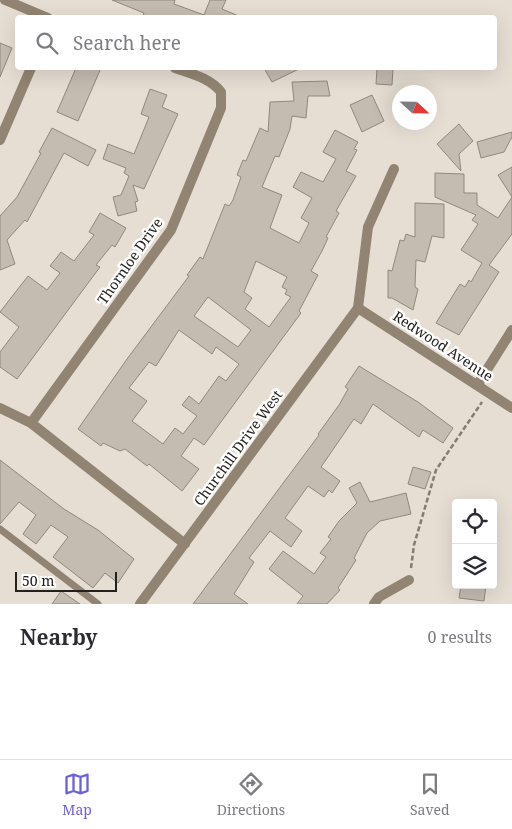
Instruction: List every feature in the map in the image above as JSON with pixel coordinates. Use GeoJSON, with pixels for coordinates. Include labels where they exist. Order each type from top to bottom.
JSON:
{"type":"FeatureCollection","features":[{"type":"Feature","properties":{"kind":"street"},"geometry":{"type":"LineString","coordinates":[[5,0],[41,15]]}},
{"type":"Feature","properties":{"kind":"street"},"geometry":{"type":"LineString","coordinates":[[0,140],[30,70]]}},
{"type":"Feature","properties":{"kind":"street","name":"Thornloe Drive"},"geometry":{"type":"LineString","coordinates":[[31,423],[171,230],[221,108],[221,92],[210,81],[181,70]]}},
{"type":"Feature","properties":{"kind":"street"},"geometry":{"type":"LineString","coordinates":[[358,308],[368,227],[394,169]]}},
{"type":"Feature","properties":{"kind":"street","name":"Redwood Avenue"},"geometry":{"type":"LineString","coordinates":[[358,308],[478,384],[512,408]]}},
{"type":"Feature","properties":{"kind":"street","name":"Churchill Drive West"},"geometry":{"type":"LineString","coordinates":[[140,604],[358,308]]}},
{"type":"Feature","properties":{"kind":"street"},"geometry":{"type":"LineString","coordinates":[[478,384],[512,330]]}},
{"type":"Feature","properties":{"kind":"street"},"geometry":{"type":"LineString","coordinates":[[0,408],[31,423],[185,544]]}},
{"type":"Feature","properties":{"kind":"street"},"geometry":{"type":"LineString","coordinates":[[374,604],[379,597],[409,580]]}},
{"type":"Feature","properties":{"kind":"lane"},"geometry":{"type":"LineString","coordinates":[[0,529],[98,604]]}},
{"type":"Feature","properties":{"kind":"path"},"geometry":{"type":"LineString","coordinates":[[409,580],[414,545],[436,470],[489,392]]}},
{"type":"Feature","properties":{"kind":"building"},"geometry":{"type":"Polygon","coordinates":[[[112,0],[175,0],[174,4],[204,15],[143,15],[144,13],[112,0]]]}},
{"type":"Feature","properties":{"kind":"building"},"geometry":{"type":"Polygon","coordinates":[[[210,0],[226,0],[222,9],[236,15],[204,15],[210,0]]]}},
{"type":"Feature","properties":{"kind":"building"},"geometry":{"type":"Polygon","coordinates":[[[0,43],[12,48],[0,77],[0,43]]]}},
{"type":"Feature","properties":{"kind":"building"},"geometry":{"type":"Polygon","coordinates":[[[75,70],[100,70],[78,121],[57,112],[75,70]]]}},
{"type":"Feature","properties":{"kind":"building"},"geometry":{"type":"Polygon","coordinates":[[[265,70],[297,70],[272,82],[265,70]]]}},
{"type":"Feature","properties":{"kind":"building"},"geometry":{"type":"Polygon","coordinates":[[[377,70],[393,70],[392,85],[376,84],[377,70]]]}},
{"type":"Feature","properties":{"kind":"building"},"geometry":{"type":"Polygon","coordinates":[[[327,81],[330,96],[308,96],[306,118],[292,116],[290,129],[279,157],[275,156],[262,187],[282,195],[270,228],[299,243],[309,223],[301,218],[312,198],[293,187],[301,172],[323,182],[336,159],[323,152],[335,130],[358,142],[354,149],[357,150],[346,171],[356,176],[336,211],[339,213],[311,271],[318,275],[299,311],[301,313],[204,445],[194,438],[181,456],[199,469],[182,491],[149,464],[147,466],[125,449],[120,451],[103,443],[101,446],[78,429],[189,276],[187,275],[200,257],[203,259],[225,204],[229,206],[233,200],[241,177],[237,175],[243,160],[246,161],[260,128],[268,132],[270,102],[294,101],[292,82],[327,81]],[[256,261],[244,292],[252,298],[245,309],[269,327],[291,297],[285,294],[287,290],[282,287],[287,277],[256,261]],[[208,297],[194,316],[238,347],[251,330],[208,297]],[[179,330],[156,366],[149,362],[129,388],[147,401],[132,421],[163,444],[175,428],[183,434],[197,416],[182,405],[189,396],[199,404],[219,376],[226,381],[239,364],[216,347],[212,354],[179,330]]]}},
{"type":"Feature","properties":{"kind":"building"},"geometry":{"type":"Polygon","coordinates":[[[150,89],[167,95],[162,107],[178,114],[144,189],[133,185],[138,201],[135,202],[137,211],[118,216],[113,197],[121,195],[129,176],[124,173],[126,168],[103,159],[108,144],[134,154],[149,117],[141,114],[150,89]]]}},
{"type":"Feature","properties":{"kind":"building"},"geometry":{"type":"Polygon","coordinates":[[[372,95],[384,121],[362,132],[350,105],[372,95]]]}},
{"type":"Feature","properties":{"kind":"building"},"geometry":{"type":"Polygon","coordinates":[[[459,124],[473,141],[459,154],[461,171],[437,144],[459,124]]]}},
{"type":"Feature","properties":{"kind":"building"},"geometry":{"type":"Polygon","coordinates":[[[52,128],[96,150],[88,166],[64,153],[27,222],[25,220],[7,240],[15,264],[0,270],[0,216],[17,197],[52,128]]]}},
{"type":"Feature","properties":{"kind":"building"},"geometry":{"type":"Polygon","coordinates":[[[512,132],[512,137],[504,152],[481,158],[477,142],[512,132]]]}},
{"type":"Feature","properties":{"kind":"building"},"geometry":{"type":"Polygon","coordinates":[[[512,167],[512,197],[498,175],[512,167]]]}},
{"type":"Feature","properties":{"kind":"building"},"geometry":{"type":"Polygon","coordinates":[[[435,173],[464,174],[464,193],[477,193],[477,205],[498,218],[512,197],[512,234],[489,265],[499,272],[459,335],[436,323],[460,284],[465,287],[469,280],[471,282],[482,263],[461,250],[478,224],[472,220],[476,215],[435,197],[435,173]]]}},
{"type":"Feature","properties":{"kind":"building"},"geometry":{"type":"Polygon","coordinates":[[[415,203],[444,204],[444,238],[432,236],[425,262],[416,260],[415,287],[418,289],[413,310],[392,298],[388,298],[388,270],[392,271],[400,240],[404,241],[406,234],[415,237],[415,203]]]}},
{"type":"Feature","properties":{"kind":"building"},"geometry":{"type":"Polygon","coordinates":[[[100,213],[126,228],[115,247],[112,245],[96,265],[100,267],[17,379],[0,367],[0,352],[19,327],[0,312],[28,276],[47,290],[60,273],[50,266],[61,252],[74,261],[94,235],[89,232],[100,213]]]}},
{"type":"Feature","properties":{"kind":"building"},"geometry":{"type":"Polygon","coordinates":[[[359,366],[418,402],[453,428],[443,443],[423,430],[419,437],[373,404],[361,424],[354,419],[321,467],[340,481],[332,493],[329,490],[324,497],[308,486],[285,518],[302,531],[291,547],[270,531],[249,558],[254,562],[234,594],[248,604],[193,604],[319,435],[339,405],[348,389],[345,387],[359,366]]]}},
{"type":"Feature","properties":{"kind":"building"},"geometry":{"type":"Polygon","coordinates":[[[0,460],[64,509],[98,530],[134,559],[118,583],[105,573],[93,588],[53,557],[68,537],[51,525],[36,544],[23,534],[36,515],[19,502],[0,524],[0,460]]]}},
{"type":"Feature","properties":{"kind":"building"},"geometry":{"type":"Polygon","coordinates":[[[413,467],[431,472],[425,489],[408,484],[413,467]]]}},
{"type":"Feature","properties":{"kind":"building"},"geometry":{"type":"Polygon","coordinates":[[[360,482],[370,502],[406,493],[411,514],[380,521],[367,533],[354,558],[356,560],[338,588],[340,590],[327,604],[297,604],[303,596],[269,569],[283,551],[314,574],[326,557],[320,553],[331,539],[328,537],[339,521],[357,503],[349,488],[360,482]]]}},
{"type":"Feature","properties":{"kind":"building"},"geometry":{"type":"Polygon","coordinates":[[[460,589],[486,589],[484,601],[459,598],[460,589]]]}},
{"type":"Feature","properties":{"kind":"building"},"geometry":{"type":"Polygon","coordinates":[[[61,591],[80,604],[52,604],[61,591]]]}}]}
